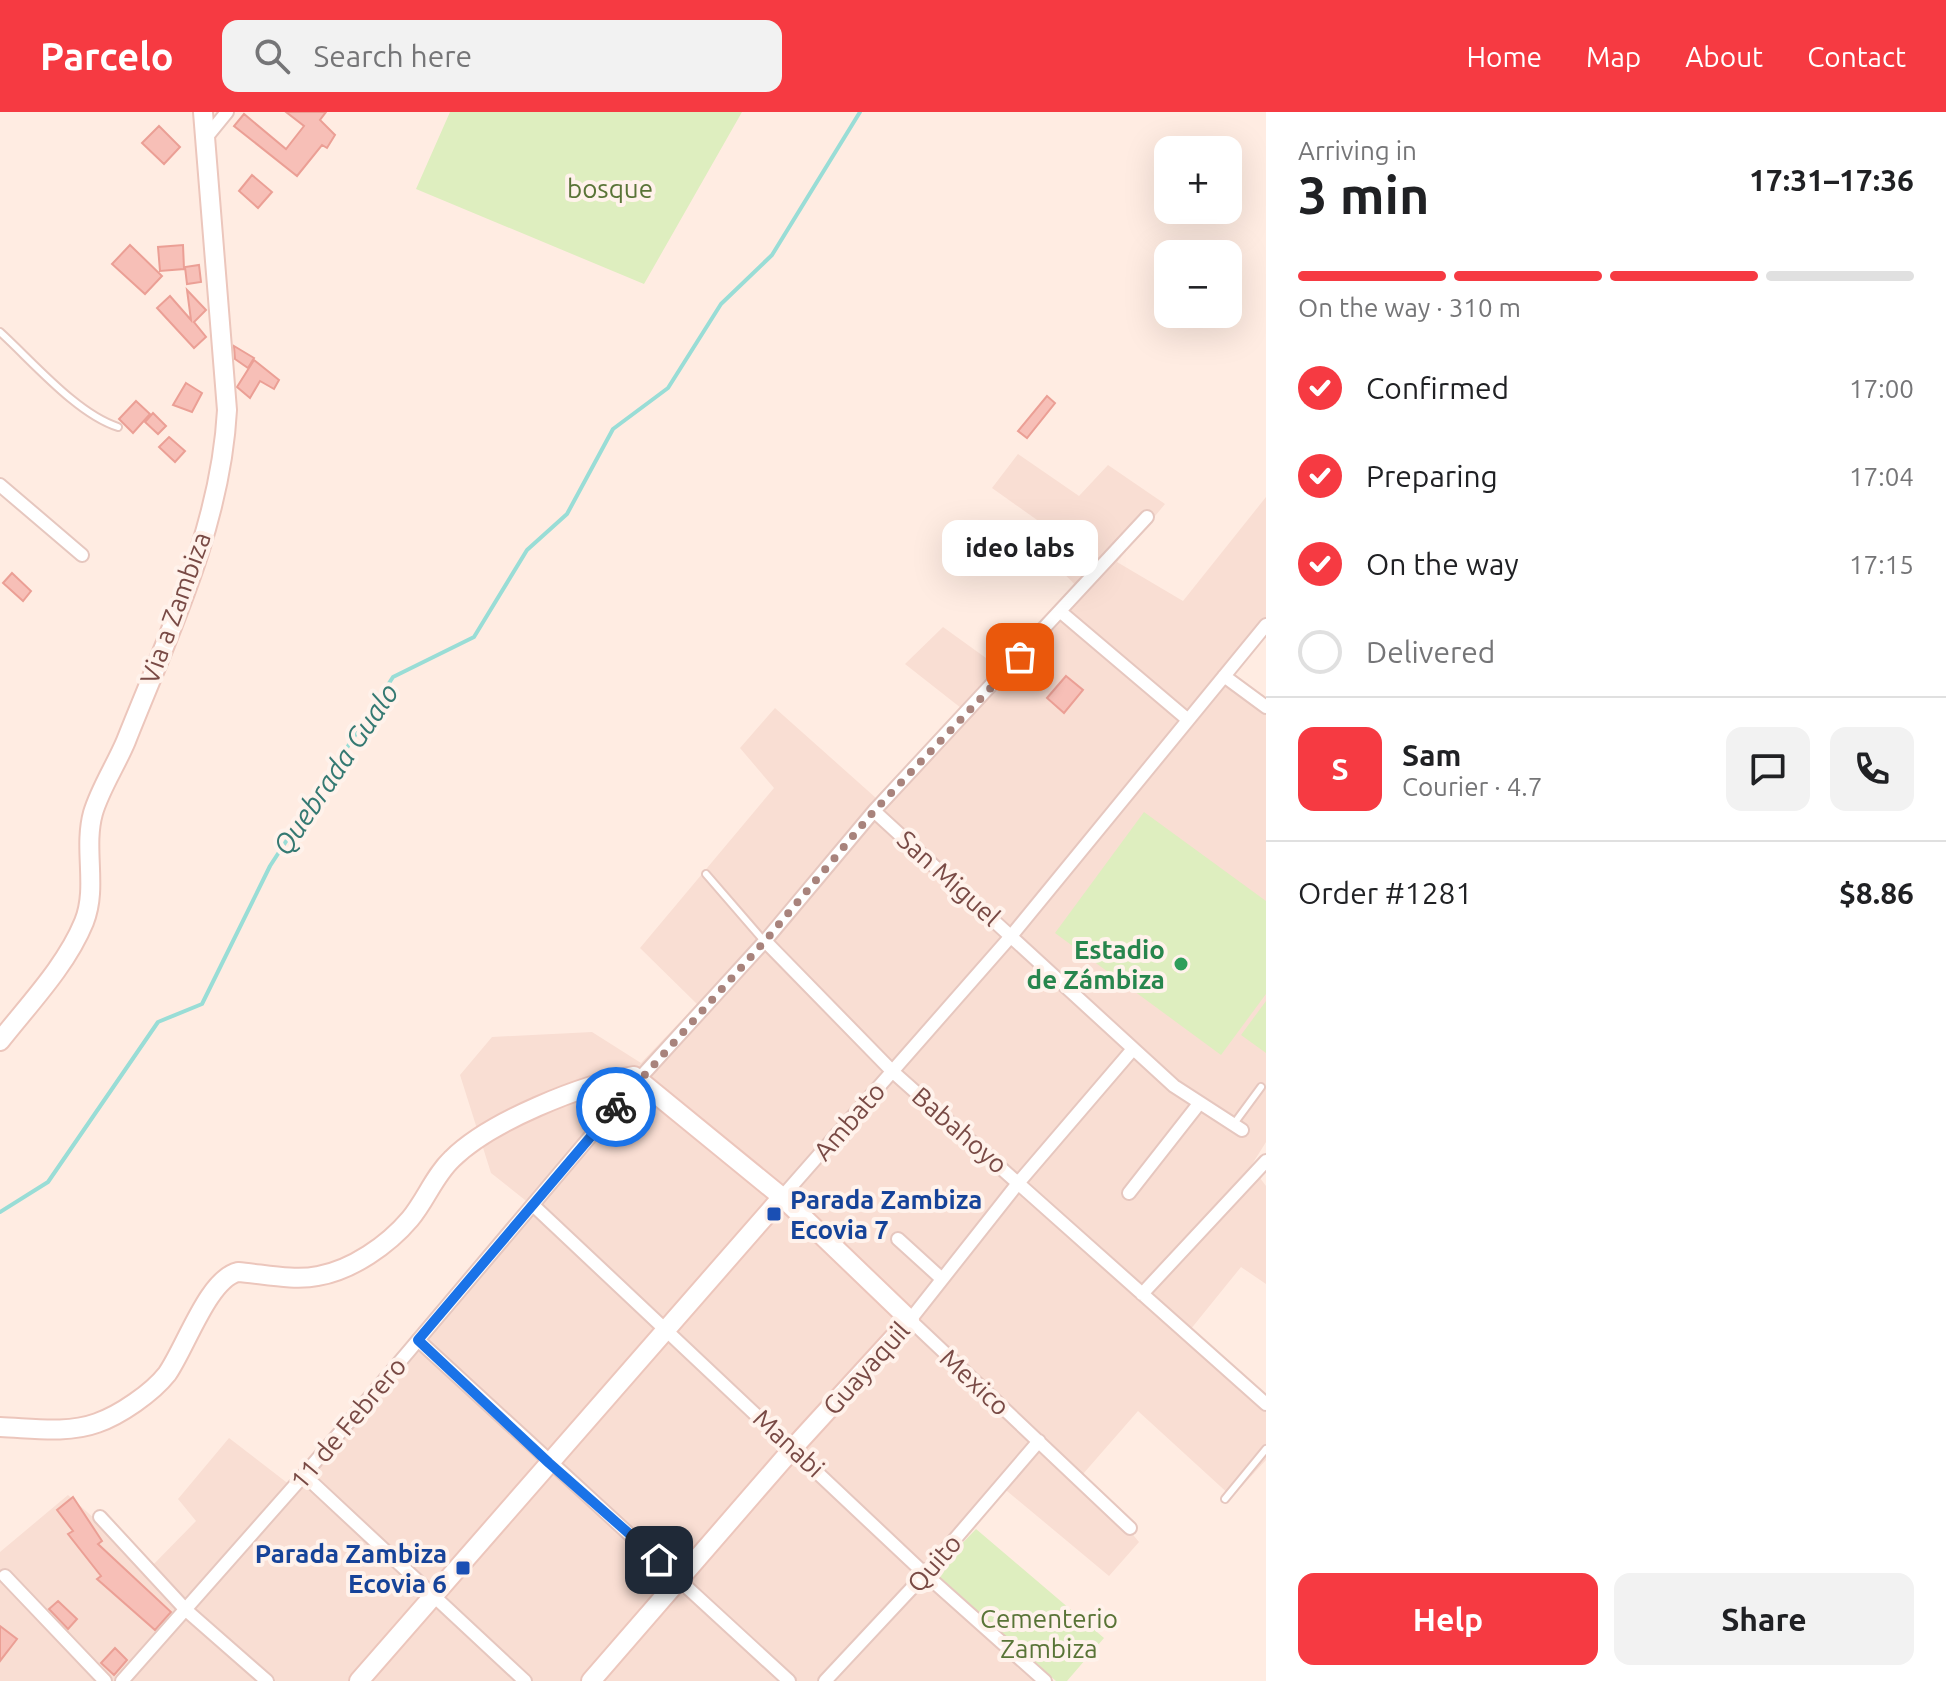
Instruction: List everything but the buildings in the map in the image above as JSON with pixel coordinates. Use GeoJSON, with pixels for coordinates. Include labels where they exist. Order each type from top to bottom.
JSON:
{"type":"FeatureCollection","features":[{"type":"Feature","properties":{"kind":"street","name":"Via a Zambiza"},"geometry":{"type":"LineString","coordinates":[[0,1041],[63,958],[85,919],[90,900],[88,844],[93,812],[124,745],[193,570],[225,454],[227,410],[203,112]]}},
{"type":"Feature","properties":{"kind":"street"},"geometry":{"type":"LineString","coordinates":[[205,139],[227,112]]}},
{"type":"Feature","properties":{"kind":"street"},"geometry":{"type":"LineString","coordinates":[[0,485],[82,555]]}},
{"type":"Feature","properties":{"kind":"street","name":"11 de Febrero"},"geometry":{"type":"LineString","coordinates":[[122,1681],[304,1475],[639,1079],[765,941],[874,811],[1062,613],[1147,517]]}},
{"type":"Feature","properties":{"kind":"street"},"geometry":{"type":"LineString","coordinates":[[1062,613],[1187,719]]}},
{"type":"Feature","properties":{"kind":"street","name":"Ambato"},"geometry":{"type":"LineString","coordinates":[[359,1681],[1012,935],[1266,625]]}},
{"type":"Feature","properties":{"kind":"street"},"geometry":{"type":"LineString","coordinates":[[1224,676],[1266,707]]}},
{"type":"Feature","properties":{"kind":"street","name":"San Miguel"},"geometry":{"type":"LineString","coordinates":[[874,811],[1133,1049],[1198,1105],[1238,1127]]}},
{"type":"Feature","properties":{"kind":"street","name":"Babahoyo"},"geometry":{"type":"LineString","coordinates":[[765,941],[892,1071],[1266,1404]]}},
{"type":"Feature","properties":{"kind":"street","name":"Guayaquil"},"geometry":{"type":"LineString","coordinates":[[591,1681],[794,1447],[910,1320],[1019,1182],[1133,1049]]}},
{"type":"Feature","properties":{"kind":"street"},"geometry":{"type":"LineString","coordinates":[[0,1427],[60,1429],[87,1426],[113,1416],[164,1377],[189,1338],[215,1286],[226,1275],[238,1272],[316,1277],[337,1271],[378,1249],[410,1219],[442,1169],[465,1147],[586,1085],[639,1079]]}},
{"type":"Feature","properties":{"kind":"street","name":"Mexico"},"geometry":{"type":"LineString","coordinates":[[639,1079],[782,1197],[1130,1528]]}},
{"type":"Feature","properties":{"kind":"street"},"geometry":{"type":"LineString","coordinates":[[1129,1193],[1198,1105]]}},
{"type":"Feature","properties":{"kind":"street"},"geometry":{"type":"LineString","coordinates":[[1142,1294],[1266,1161]]}},
{"type":"Feature","properties":{"kind":"street","name":"Manabi"},"geometry":{"type":"LineString","coordinates":[[534,1206],[794,1447],[925,1574],[1045,1681]]}},
{"type":"Feature","properties":{"kind":"street"},"geometry":{"type":"LineString","coordinates":[[898,1239],[942,1279]]}},
{"type":"Feature","properties":{"kind":"street"},"geometry":{"type":"LineString","coordinates":[[418,1340],[549,1463],[682,1579],[789,1681]]}},
{"type":"Feature","properties":{"kind":"street","name":"Quito"},"geometry":{"type":"LineString","coordinates":[[825,1681],[925,1574],[1039,1441]]}},
{"type":"Feature","properties":{"kind":"street"},"geometry":{"type":"LineString","coordinates":[[304,1475],[525,1681]]}},
{"type":"Feature","properties":{"kind":"street"},"geometry":{"type":"LineString","coordinates":[[100,1517],[186,1610],[267,1681]]}},
{"type":"Feature","properties":{"kind":"street"},"geometry":{"type":"LineString","coordinates":[[5,1576],[105,1681]]}},
{"type":"Feature","properties":{"kind":"lane"},"geometry":{"type":"LineString","coordinates":[[0,332],[85,409],[103,423],[118,427]]}},
{"type":"Feature","properties":{"kind":"lane"},"geometry":{"type":"LineString","coordinates":[[706,874],[765,941]]}},
{"type":"Feature","properties":{"kind":"lane"},"geometry":{"type":"LineString","coordinates":[[1238,1127],[1261,1087]]}},
{"type":"Feature","properties":{"kind":"lane"},"geometry":{"type":"LineString","coordinates":[[1225,1499],[1266,1449]]}},
{"type":"Feature","properties":{"kind":"shaded area"},"geometry":{"type":"Polygon","coordinates":[[[1018,454],[1079,496],[1108,465],[1165,504],[1117,562],[1183,601],[1266,497],[1266,627],[1231,673],[1266,697],[1266,1142],[1251,1166],[1266,1186],[1266,1284],[1241,1267],[1186,1335],[1266,1412],[1266,1460],[1232,1497],[1138,1411],[1083,1474],[1139,1542],[1109,1576],[1001,1486],[921,1572],[1049,1681],[0,1681],[0,1552],[68,1495],[150,1568],[196,1521],[178,1499],[229,1438],[290,1485],[530,1204],[491,1173],[460,1075],[492,1037],[592,1032],[641,1063],[697,1004],[640,948],[774,788],[740,748],[775,708],[876,798],[961,708],[905,664],[943,627],[1004,671],[1083,593],[1039,548],[1054,532],[992,488],[1018,454]]]}},
{"type":"Feature","properties":{"kind":"green space","name":"bosque"},"geometry":{"type":"Polygon","coordinates":[[[450,112],[742,112],[644,284],[416,189],[450,112]]]}},
{"type":"Feature","properties":{"kind":"green space","name":"Estadio de Zámbiza"},"geometry":{"type":"Polygon","coordinates":[[[1144,812],[1266,901],[1266,994],[1221,1055],[1055,933],[1144,812]]]}},
{"type":"Feature","properties":{"kind":"green space"},"geometry":{"type":"Polygon","coordinates":[[[1266,1001],[1266,1053],[1241,1035],[1266,1001]]]}},
{"type":"Feature","properties":{"kind":"green space","name":"Cementerio Zambiza"},"geometry":{"type":"Polygon","coordinates":[[[976,1529],[1104,1638],[1067,1681],[1056,1681],[933,1574],[976,1529]]]}},
{"type":"Feature","properties":{"kind":"waterway","name":"Quebrada Gualo"},"geometry":{"type":"LineString","coordinates":[[0,1212],[48,1182],[158,1022],[202,1004],[270,866],[393,677],[474,637],[527,550],[567,514],[613,429],[668,388],[721,304],[772,255],[860,112]]}},
{"type":"Feature","properties":{"kind":"way so far"},"geometry":{"type":"LineString","coordinates":[[616,1107],[765,941],[874,811],[1020,657]]}},
{"type":"Feature","properties":{"kind":"place","name":"ideo labs"},"geometry":{"type":"Point","coordinates":[1020,657]}},
{"type":"Feature","properties":{"kind":"place","name":"Estadio de Zámbiza"},"geometry":{"type":"Point","coordinates":[1181,964]}},
{"type":"Feature","properties":{"kind":"place","name":"Parada Zambiza Ecovia 7"},"geometry":{"type":"Point","coordinates":[774,1214]}},
{"type":"Feature","properties":{"kind":"place","name":"Parada Zambiza Ecovia 6"},"geometry":{"type":"Point","coordinates":[463,1568]}},
{"type":"Feature","properties":{"kind":"route"},"geometry":{"type":"LineString","coordinates":[[616,1107],[418,1340],[549,1463],[659,1560]]}}]}
